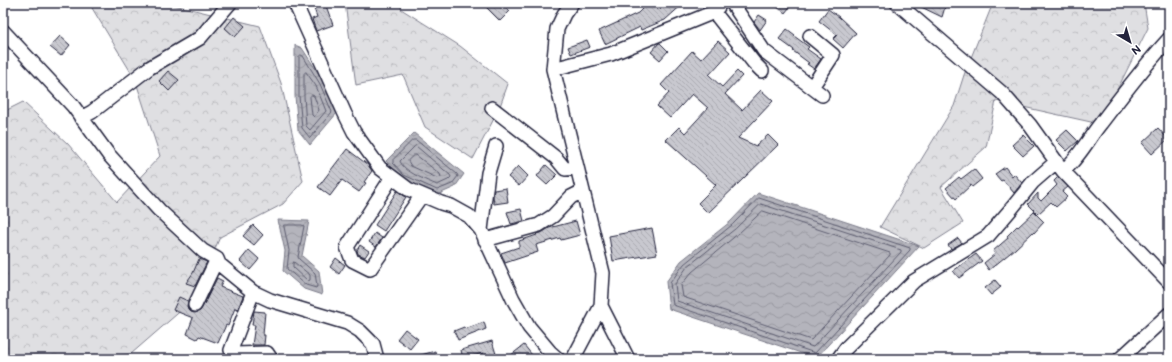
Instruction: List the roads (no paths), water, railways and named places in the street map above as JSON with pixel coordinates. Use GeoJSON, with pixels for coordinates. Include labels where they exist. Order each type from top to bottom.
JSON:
{"type":"FeatureCollection","features":[{"type":"Feature","properties":{"kind":"street"},"geometry":{"type":"LineString","coordinates":[[81,118],[92,112],[149,68],[200,38],[230,3]]}},
{"type":"Feature","properties":{"kind":"street"},"geometry":{"type":"LineString","coordinates":[[296,3],[354,132],[380,168],[408,189],[451,206],[469,216],[483,235],[513,299],[529,327],[550,352],[558,359]]}},
{"type":"Feature","properties":{"kind":"street"},"geometry":{"type":"LineString","coordinates":[[572,3],[564,14],[557,29],[553,69],[603,274],[601,306],[573,359]]}},
{"type":"Feature","properties":{"kind":"street"},"geometry":{"type":"LineString","coordinates":[[732,3],[764,51],[817,91],[833,55],[810,36]]}},
{"type":"Feature","properties":{"kind":"street"},"geometry":{"type":"LineString","coordinates":[[898,3],[1002,93],[1030,125],[1060,166],[1169,282]]}},
{"type":"Feature","properties":{"kind":"street"},"geometry":{"type":"LineString","coordinates":[[553,69],[611,54],[715,8],[754,63],[762,70]]}},
{"type":"Feature","properties":{"kind":"street"},"geometry":{"type":"LineString","coordinates":[[3,31],[73,106],[108,154],[159,210],[203,251],[217,259],[220,264],[254,292],[270,300],[347,323],[360,331],[373,344],[377,359]]}},
{"type":"Feature","properties":{"kind":"street"},"geometry":{"type":"LineString","coordinates":[[838,359],[846,348],[914,281],[988,236],[1033,182],[1060,166],[1072,163],[1145,65],[1169,39]]}},
{"type":"Feature","properties":{"kind":"street"},"geometry":{"type":"LineString","coordinates":[[492,108],[556,158],[565,169],[577,168]]}},
{"type":"Feature","properties":{"kind":"street"},"geometry":{"type":"LineString","coordinates":[[483,235],[488,173],[496,146]]}},
{"type":"Feature","properties":{"kind":"street"},"geometry":{"type":"LineString","coordinates":[[392,177],[347,247],[352,260],[370,269],[422,195]]}},
{"type":"Feature","properties":{"kind":"street"},"geometry":{"type":"LineString","coordinates":[[483,235],[539,225],[553,216],[571,197],[583,191]]}},
{"type":"Feature","properties":{"kind":"street"},"geometry":{"type":"LineString","coordinates":[[195,305],[217,259]]}},
{"type":"Feature","properties":{"kind":"street"},"geometry":{"type":"LineString","coordinates":[[254,292],[231,350],[236,354],[267,353],[271,359]]}},
{"type":"Feature","properties":{"kind":"street"},"geometry":{"type":"LineString","coordinates":[[601,306],[628,359]]}},
{"type":"Feature","properties":{"kind":"street"},"geometry":{"type":"LineString","coordinates":[[1120,359],[1169,314]]}},
{"type":"Feature","properties":{"kind":"water"},"geometry":{"type":"Polygon","coordinates":[[[295,45],[302,48],[324,82],[337,113],[310,145],[298,130],[295,96],[295,45]]]}},
{"type":"Feature","properties":{"kind":"water"},"geometry":{"type":"Polygon","coordinates":[[[414,133],[464,174],[455,187],[437,195],[401,178],[386,161],[414,133]]]}},
{"type":"Feature","properties":{"kind":"water"},"geometry":{"type":"Polygon","coordinates":[[[758,193],[919,246],[816,358],[669,309],[666,282],[681,261],[730,222],[758,193]]]}},
{"type":"Feature","properties":{"kind":"water"},"geometry":{"type":"Polygon","coordinates":[[[278,220],[309,221],[302,256],[319,271],[322,295],[304,289],[283,271],[285,251],[278,220]]]}}]}
